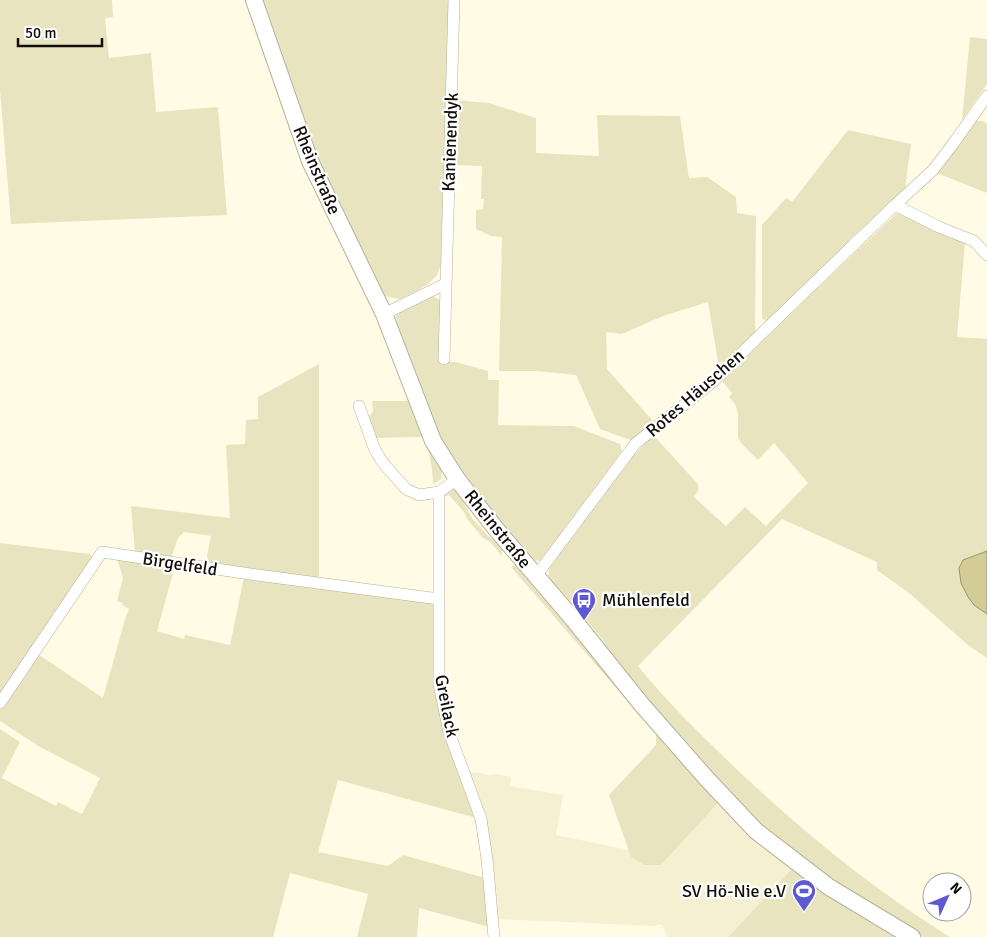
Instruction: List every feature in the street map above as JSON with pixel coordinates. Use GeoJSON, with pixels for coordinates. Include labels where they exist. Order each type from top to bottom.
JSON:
{"type":"FeatureCollection","features":[{"type":"Feature","properties":{"kind":"main road","name":"Rheinstraße"},"geometry":{"type":"LineString","coordinates":[[254,0],[310,161],[384,314],[433,441],[457,479],[642,705],[756,831],[829,887],[912,937]]}},
{"type":"Feature","properties":{"kind":"street","name":"Kanienendyk"},"geometry":{"type":"LineString","coordinates":[[444,359],[454,0]]}},
{"type":"Feature","properties":{"kind":"street","name":"Rotes Häuschen"},"geometry":{"type":"LineString","coordinates":[[536,576],[635,444],[715,380],[933,170],[987,96]]}},
{"type":"Feature","properties":{"kind":"street"},"geometry":{"type":"LineString","coordinates":[[895,205],[939,227],[974,240],[987,255]]}},
{"type":"Feature","properties":{"kind":"street"},"geometry":{"type":"LineString","coordinates":[[384,314],[446,284]]}},
{"type":"Feature","properties":{"kind":"street"},"geometry":{"type":"LineString","coordinates":[[360,406],[375,450],[383,463],[406,489],[419,495],[439,492],[457,479]]}},
{"type":"Feature","properties":{"kind":"street","name":"Greilack"},"geometry":{"type":"LineString","coordinates":[[439,492],[439,684],[449,732],[481,819],[487,859],[494,937]]}},
{"type":"Feature","properties":{"kind":"street","name":"Birgelfeld"},"geometry":{"type":"LineString","coordinates":[[0,703],[102,552],[438,599]]}},
{"type":"Feature","properties":{"kind":"shaded area"},"geometry":{"type":"Polygon","coordinates":[[[0,0],[112,0],[113,17],[105,18],[109,58],[151,53],[156,112],[218,107],[227,215],[11,224],[0,90],[0,0]]]}},
{"type":"Feature","properties":{"kind":"shaded area"},"geometry":{"type":"Polygon","coordinates":[[[259,0],[451,0],[444,256],[437,275],[418,290],[400,299],[380,295],[321,171],[259,0]]]}},
{"type":"Feature","properties":{"kind":"shaded area"},"geometry":{"type":"Polygon","coordinates":[[[970,37],[987,39],[987,84],[962,120],[970,37]]]}},
{"type":"Feature","properties":{"kind":"shaded area"},"geometry":{"type":"Polygon","coordinates":[[[454,100],[489,103],[536,118],[536,153],[599,156],[597,115],[680,116],[689,178],[707,177],[736,197],[737,213],[756,216],[755,333],[719,368],[708,302],[663,316],[622,334],[606,332],[607,369],[653,421],[633,441],[600,429],[576,375],[536,371],[499,371],[502,237],[491,236],[476,229],[476,210],[483,209],[484,199],[481,199],[482,166],[452,165],[454,100]]]}},
{"type":"Feature","properties":{"kind":"shaded area"},"geometry":{"type":"Polygon","coordinates":[[[974,121],[983,121],[987,124],[987,193],[937,173],[974,121]]]}},
{"type":"Feature","properties":{"kind":"shaded area"},"geometry":{"type":"Polygon","coordinates":[[[848,130],[911,144],[905,189],[849,240],[844,248],[767,322],[762,318],[762,225],[786,198],[792,202],[848,130]]]}},
{"type":"Feature","properties":{"kind":"shaded area"},"geometry":{"type":"Polygon","coordinates":[[[898,212],[965,242],[957,337],[987,339],[987,551],[963,560],[974,605],[987,614],[987,658],[969,646],[909,593],[877,570],[877,562],[782,519],[638,666],[702,735],[750,782],[804,830],[890,897],[922,918],[922,922],[928,922],[950,937],[923,937],[859,899],[792,851],[755,819],[705,768],[618,664],[604,642],[581,613],[547,581],[550,566],[630,459],[652,437],[656,438],[697,483],[698,490],[694,497],[726,526],[745,507],[766,526],[808,483],[774,443],[758,460],[741,443],[738,438],[738,413],[735,404],[729,397],[732,393],[721,380],[898,212]]]}},
{"type":"Feature","properties":{"kind":"shaded area"},"geometry":{"type":"Polygon","coordinates":[[[433,296],[443,302],[441,362],[456,362],[488,371],[488,380],[499,380],[498,425],[574,426],[620,444],[622,451],[541,560],[531,562],[477,499],[440,442],[393,324],[397,314],[433,296]]]}},
{"type":"Feature","properties":{"kind":"shaded area"},"geometry":{"type":"Polygon","coordinates":[[[319,364],[319,578],[209,563],[207,556],[211,536],[184,532],[178,538],[171,558],[135,553],[131,506],[230,518],[226,445],[245,444],[246,420],[258,419],[258,397],[319,364]]]}},
{"type":"Feature","properties":{"kind":"shaded area"},"geometry":{"type":"Polygon","coordinates":[[[372,401],[411,401],[442,467],[441,479],[433,484],[430,460],[424,437],[375,438],[369,424],[369,417],[373,411],[372,401]]]}},
{"type":"Feature","properties":{"kind":"shaded area"},"geometry":{"type":"Polygon","coordinates":[[[450,488],[458,491],[472,518],[487,535],[502,547],[502,556],[490,542],[483,538],[449,495],[443,497],[450,488]]]}},
{"type":"Feature","properties":{"kind":"shaded area"},"geometry":{"type":"Polygon","coordinates":[[[0,543],[90,554],[92,559],[0,693],[0,543]]]}},
{"type":"Feature","properties":{"kind":"shaded area"},"geometry":{"type":"Polygon","coordinates":[[[987,551],[987,614],[974,605],[968,597],[961,583],[959,568],[963,560],[987,551]]]}},
{"type":"Feature","properties":{"kind":"shaded area"},"geometry":{"type":"Polygon","coordinates":[[[117,558],[175,566],[157,631],[184,639],[185,635],[230,645],[244,577],[433,602],[435,686],[476,818],[338,780],[318,852],[388,866],[403,855],[485,878],[489,927],[419,908],[417,937],[357,937],[368,894],[290,873],[273,937],[0,937],[0,729],[20,742],[2,778],[56,806],[58,802],[82,814],[100,778],[40,747],[0,721],[0,710],[38,654],[103,698],[129,609],[122,605],[123,603],[117,601],[123,578],[117,558]]]}},
{"type":"Feature","properties":{"kind":"shaded area"},"geometry":{"type":"Polygon","coordinates":[[[518,563],[716,797],[718,803],[661,865],[644,865],[631,857],[609,795],[656,745],[656,734],[511,567],[518,563]]]}},
{"type":"Feature","properties":{"kind":"shaded area"},"geometry":{"type":"Polygon","coordinates":[[[468,771],[511,777],[510,786],[563,795],[556,835],[629,850],[631,857],[661,865],[718,803],[752,836],[792,869],[728,937],[667,937],[662,924],[655,926],[497,919],[468,771]]]}},
{"type":"Feature","properties":{"kind":"shaded area","name":"SV Hö-Nie e.V"},"geometry":{"type":"Polygon","coordinates":[[[792,869],[814,887],[898,937],[728,937],[792,869]]]}},
{"type":"Feature","properties":{"kind":"place","name":"Mühlenfeld"},"geometry":{"type":"Point","coordinates":[584,621]}},
{"type":"Feature","properties":{"kind":"place","name":"SV Hö-Nie e.V"},"geometry":{"type":"Point","coordinates":[804,912]}}]}
